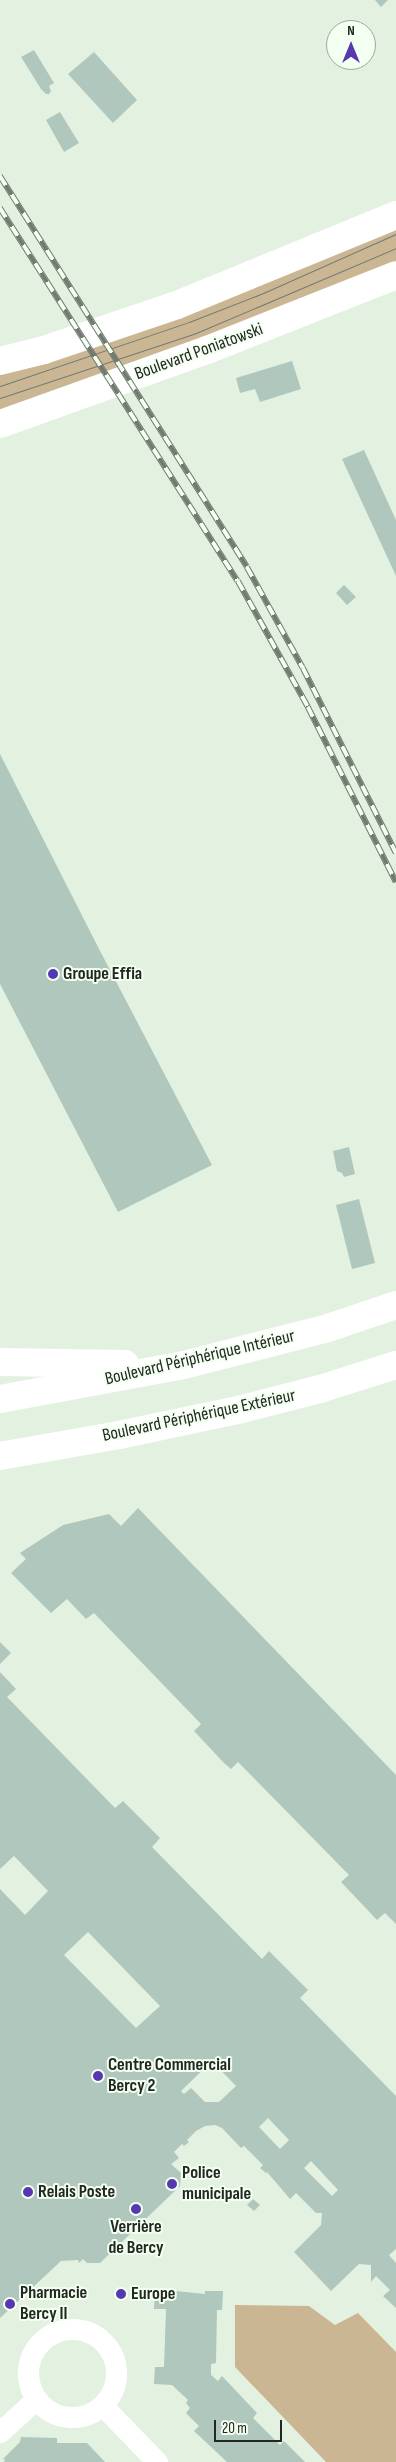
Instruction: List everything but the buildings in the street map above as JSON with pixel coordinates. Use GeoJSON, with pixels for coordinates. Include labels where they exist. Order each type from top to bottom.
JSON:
{"type":"FeatureCollection","features":[{"type":"Feature","properties":{"kind":"main road"},"geometry":{"type":"LineString","coordinates":[[0,361],[44,350],[177,305],[396,215]]}},
{"type":"Feature","properties":{"kind":"main road","name":"Boulevard Poniatowski"},"geometry":{"type":"LineString","coordinates":[[0,424],[207,350],[396,275]]}},
{"type":"Feature","properties":{"kind":"main road","name":"Boulevard Périphérique Intérieur"},"geometry":{"type":"LineString","coordinates":[[0,1399],[184,1365],[328,1328],[396,1305]]}},
{"type":"Feature","properties":{"kind":"main road"},"geometry":{"type":"LineString","coordinates":[[0,1362],[184,1365]]}},
{"type":"Feature","properties":{"kind":"main road","name":"Boulevard Périphérique Extérieur"},"geometry":{"type":"LineString","coordinates":[[8,1457],[238,1410],[320,1389],[396,1365]]}},
{"type":"Feature","properties":{"kind":"street"},"geometry":{"type":"LineString","coordinates":[[78,2328],[99,2337],[109,2347],[115,2359],[117,2378],[113,2392],[103,2406],[88,2415],[72,2418],[57,2415],[42,2406],[36,2399],[28,2377],[31,2356],[38,2344],[61,2329],[78,2328]]}},
{"type":"Feature","properties":{"kind":"street"},"geometry":{"type":"LineString","coordinates":[[0,2432],[36,2399]]}},
{"type":"Feature","properties":{"kind":"street"},"geometry":{"type":"LineString","coordinates":[[103,2406],[157,2462]]}},
{"type":"Feature","properties":{"kind":"shaded area"},"geometry":{"type":"Polygon","coordinates":[[[396,224],[396,264],[0,415],[0,371],[396,224]]]}},
{"type":"Feature","properties":{"kind":"shaded area"},"geometry":{"type":"Polygon","coordinates":[[[235,2305],[309,2306],[335,2325],[358,2313],[396,2352],[396,2462],[326,2462],[235,2367],[235,2305]]]}},
{"type":"Feature","properties":{"kind":"tram line"},"geometry":{"type":"LineString","coordinates":[[0,386],[189,322],[261,294],[396,234]]}},
{"type":"Feature","properties":{"kind":"tram line"},"geometry":{"type":"LineString","coordinates":[[0,398],[196,333],[396,248]]}},
{"type":"Feature","properties":{"kind":"railway"},"geometry":{"type":"LineString","coordinates":[[0,176],[247,567],[303,668],[396,853]]}},
{"type":"Feature","properties":{"kind":"railway"},"geometry":{"type":"LineString","coordinates":[[0,208],[238,581],[308,707],[396,882]]}},
{"type":"Feature","properties":{"kind":"place","name":"Groupe Effia"},"geometry":{"type":"Point","coordinates":[53,974]}},
{"type":"Feature","properties":{"kind":"place","name":"Centre Commercial Bercy 2"},"geometry":{"type":"Point","coordinates":[98,2076]}},
{"type":"Feature","properties":{"kind":"place","name":"Police municipale"},"geometry":{"type":"Point","coordinates":[172,2184]}},
{"type":"Feature","properties":{"kind":"place","name":"Relais Poste"},"geometry":{"type":"Point","coordinates":[28,2192]}},
{"type":"Feature","properties":{"kind":"place","name":"Verrière de Bercy"},"geometry":{"type":"Point","coordinates":[136,2209]}},
{"type":"Feature","properties":{"kind":"place","name":"Europe"},"geometry":{"type":"Point","coordinates":[121,2294]}},
{"type":"Feature","properties":{"kind":"place","name":"Pharmacie Bercy II"},"geometry":{"type":"Point","coordinates":[10,2304]}}]}
